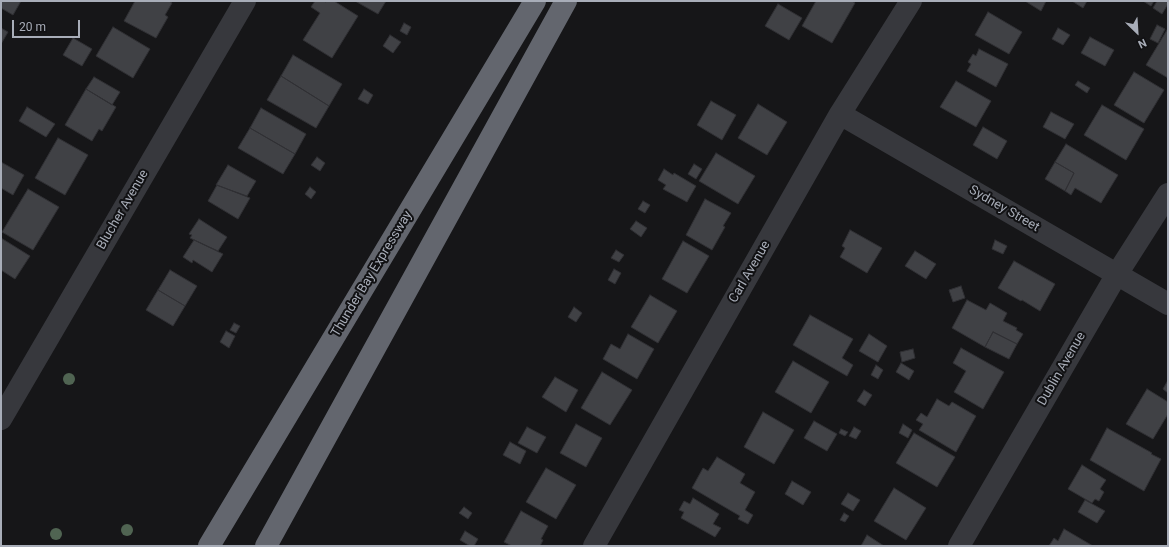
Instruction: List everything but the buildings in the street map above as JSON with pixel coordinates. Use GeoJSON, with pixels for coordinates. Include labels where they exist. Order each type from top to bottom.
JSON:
{"type":"FeatureCollection","features":[{"type":"Feature","properties":{"kind":"highway","name":"Thunder Bay Expressway"},"geometry":{"type":"LineString","coordinates":[[209,546],[535,1]]}},
{"type":"Feature","properties":{"kind":"highway"},"geometry":{"type":"LineString","coordinates":[[266,546],[566,1]]}},
{"type":"Feature","properties":{"kind":"street","name":"Blucher Avenue"},"geometry":{"type":"LineString","coordinates":[[1,419],[245,1]]}},
{"type":"Feature","properties":{"kind":"street","name":"Carl Avenue"},"geometry":{"type":"LineString","coordinates":[[594,546],[840,114],[911,1]]}},
{"type":"Feature","properties":{"kind":"street","name":"Sydney Street"},"geometry":{"type":"LineString","coordinates":[[840,114],[1168,304]]}},
{"type":"Feature","properties":{"kind":"street","name":"Dublin Avenue"},"geometry":{"type":"LineString","coordinates":[[959,546],[1117,274],[1168,194]]}}]}
